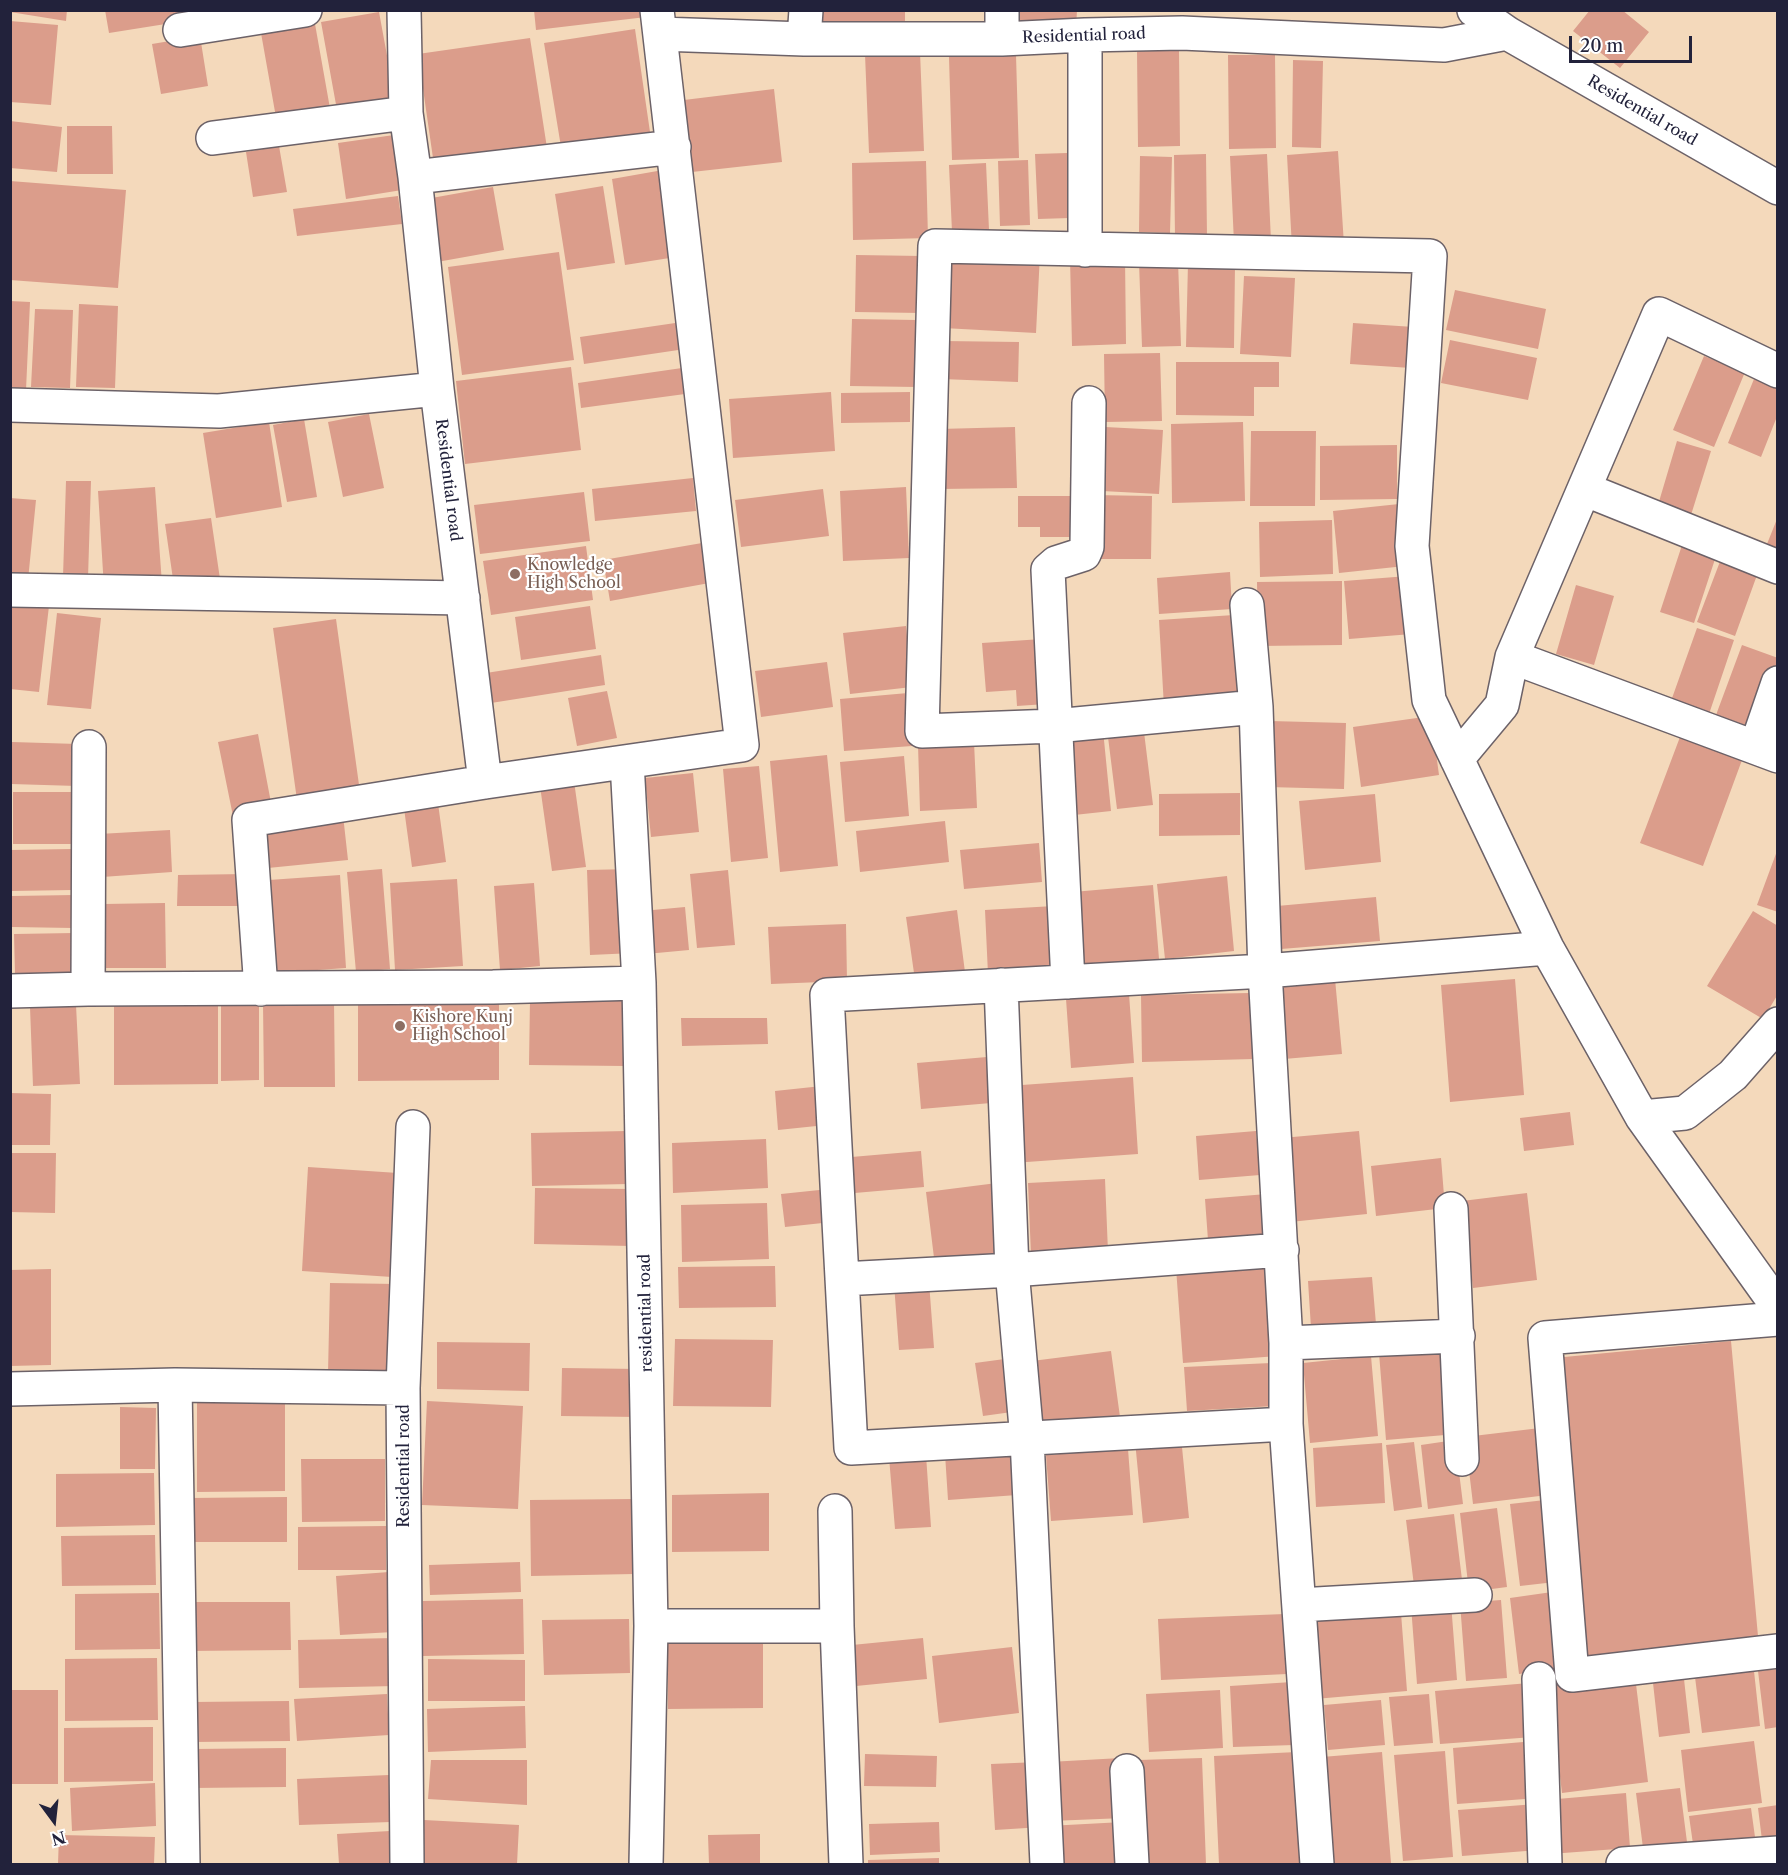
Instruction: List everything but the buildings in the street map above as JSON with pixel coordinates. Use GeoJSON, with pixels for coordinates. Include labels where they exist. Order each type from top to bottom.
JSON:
{"type":"FeatureCollection","features":[{"type":"Feature","properties":{"kind":"street"},"geometry":{"type":"LineString","coordinates":[[180,30],[305,10]]}},
{"type":"Feature","properties":{"kind":"street","name":"Residential road"},"geometry":{"type":"LineString","coordinates":[[405,10],[405,112],[415,177],[437,388],[485,782]]}},
{"type":"Feature","properties":{"kind":"street","name":"Residential road"},"geometry":{"type":"LineString","coordinates":[[1474,10],[1507,33],[1778,188]]}},
{"type":"Feature","properties":{"kind":"street"},"geometry":{"type":"LineString","coordinates":[[261,989],[249,820],[485,782],[742,745],[659,22]]}},
{"type":"Feature","properties":{"kind":"street","name":"Residential road"},"geometry":{"type":"LineString","coordinates":[[659,22],[1002,25],[1085,35],[1183,22],[1444,45],[1507,33]]}},
{"type":"Feature","properties":{"kind":"street"},"geometry":{"type":"LineString","coordinates":[[1085,35],[1085,250]]}},
{"type":"Feature","properties":{"kind":"street"},"geometry":{"type":"LineString","coordinates":[[213,138],[405,112]]}},
{"type":"Feature","properties":{"kind":"street"},"geometry":{"type":"LineString","coordinates":[[415,177],[674,147]]}},
{"type":"Feature","properties":{"kind":"street"},"geometry":{"type":"LineString","coordinates":[[1256,707],[1055,726],[922,731],[935,246],[1430,256],[1412,546],[1429,700],[1547,948],[1642,1117],[1778,1307]]}},
{"type":"Feature","properties":{"kind":"street"},"geometry":{"type":"LineString","coordinates":[[1457,759],[1502,705],[1512,657],[1659,314],[1778,371]]}},
{"type":"Feature","properties":{"kind":"street"},"geometry":{"type":"LineString","coordinates":[[10,405],[219,411],[437,388]]}},
{"type":"Feature","properties":{"kind":"street"},"geometry":{"type":"LineString","coordinates":[[1068,982],[1047,570],[1056,563],[1084,554],[1087,547],[1089,403]]}},
{"type":"Feature","properties":{"kind":"street"},"geometry":{"type":"LineString","coordinates":[[1584,489],[1778,567]]}},
{"type":"Feature","properties":{"kind":"street"},"geometry":{"type":"LineString","coordinates":[[10,590],[463,598]]}},
{"type":"Feature","properties":{"kind":"street"},"geometry":{"type":"LineString","coordinates":[[1247,605],[1256,707],[1265,971],[1282,1250],[1286,1343],[1286,1424],[1317,1864]]}},
{"type":"Feature","properties":{"kind":"street"},"geometry":{"type":"LineString","coordinates":[[1512,657],[1767,752],[1778,682]]}},
{"type":"Feature","properties":{"kind":"street"},"geometry":{"type":"LineString","coordinates":[[88,989],[89,747]]}},
{"type":"Feature","properties":{"kind":"street","name":"residential road"},"geometry":{"type":"LineString","coordinates":[[627,762],[639,983],[651,1626],[646,1864]]}},
{"type":"Feature","properties":{"kind":"street"},"geometry":{"type":"LineString","coordinates":[[1286,1424],[851,1448],[827,995],[1265,971],[1547,948]]}},
{"type":"Feature","properties":{"kind":"street"},"geometry":{"type":"LineString","coordinates":[[10,991],[493,987],[639,983]]}},
{"type":"Feature","properties":{"kind":"street"},"geometry":{"type":"LineString","coordinates":[[1001,985],[1012,1270],[1027,1439],[1047,1864]]}},
{"type":"Feature","properties":{"kind":"street"},"geometry":{"type":"LineString","coordinates":[[1642,1117],[1685,1113],[1733,1075],[1778,1024]]}},
{"type":"Feature","properties":{"kind":"street"},"geometry":{"type":"LineString","coordinates":[[403,1388],[413,1127]]}},
{"type":"Feature","properties":{"kind":"street"},"geometry":{"type":"LineString","coordinates":[[1451,1209],[1462,1459]]}},
{"type":"Feature","properties":{"kind":"street"},"geometry":{"type":"LineString","coordinates":[[842,1279],[1012,1270],[1282,1250]]}},
{"type":"Feature","properties":{"kind":"street"},"geometry":{"type":"LineString","coordinates":[[1778,1319],[1545,1338],[1572,1675],[1778,1651]]}},
{"type":"Feature","properties":{"kind":"street"},"geometry":{"type":"LineString","coordinates":[[1286,1343],[1458,1336]]}},
{"type":"Feature","properties":{"kind":"street"},"geometry":{"type":"LineString","coordinates":[[175,1385],[183,1864]]}},
{"type":"Feature","properties":{"kind":"street","name":"Residential road"},"geometry":{"type":"LineString","coordinates":[[10,1389],[175,1385],[403,1388],[408,1864]]}},
{"type":"Feature","properties":{"kind":"street"},"geometry":{"type":"LineString","coordinates":[[835,1511],[846,1864]]}},
{"type":"Feature","properties":{"kind":"street"},"geometry":{"type":"LineString","coordinates":[[1299,1605],[1475,1595]]}},
{"type":"Feature","properties":{"kind":"street"},"geometry":{"type":"LineString","coordinates":[[651,1626],[837,1626]]}},
{"type":"Feature","properties":{"kind":"street"},"geometry":{"type":"LineString","coordinates":[[1539,1678],[1545,1864]]}},
{"type":"Feature","properties":{"kind":"street"},"geometry":{"type":"LineString","coordinates":[[1127,1771],[1132,1864]]}},
{"type":"Feature","properties":{"kind":"street"},"geometry":{"type":"LineString","coordinates":[[1623,1864],[1778,1853]]}},
{"type":"Feature","properties":{"kind":"place","name":"Knowledge High School"},"geometry":{"type":"Point","coordinates":[515,574]}},
{"type":"Feature","properties":{"kind":"place","name":"Kishore Kunj High School"},"geometry":{"type":"Point","coordinates":[400,1026]}}]}
